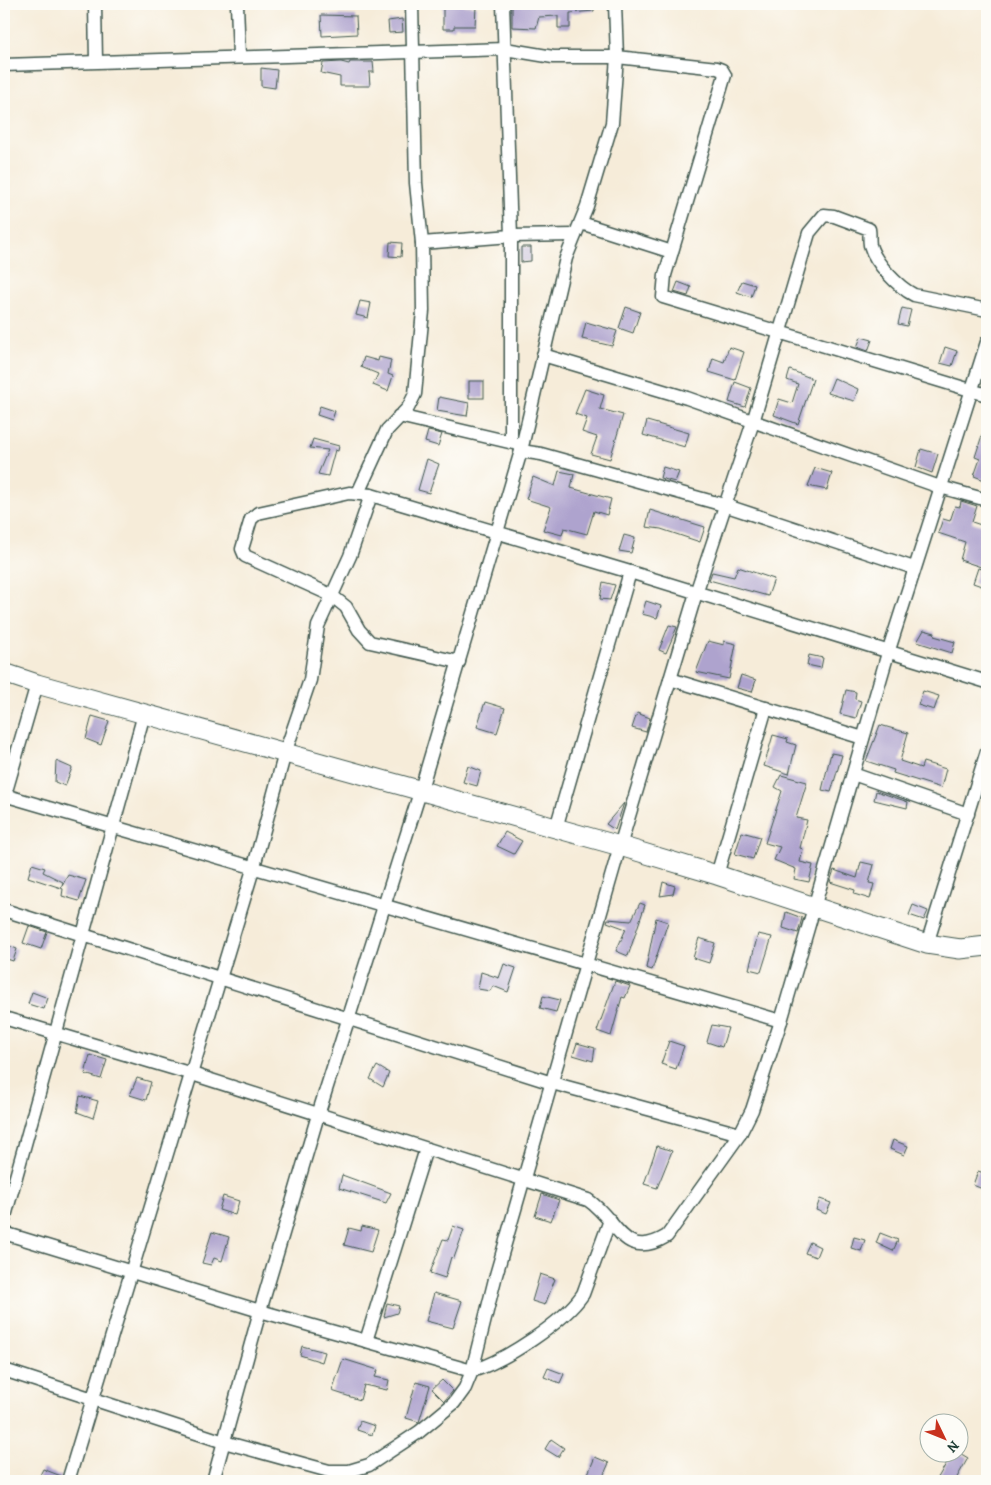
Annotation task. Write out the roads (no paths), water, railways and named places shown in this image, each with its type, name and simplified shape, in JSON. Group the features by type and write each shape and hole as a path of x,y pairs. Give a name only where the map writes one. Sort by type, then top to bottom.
{"main road":[{"path":"4,673 285,754 620,846 716,875 927,944 960,949 987,946"}],"street":[{"path":"95,4 96,61"},
{"path":"237,4 239,56"},
{"path":"68,1481 192,1074 285,754 310,680 318,626 350,556 364,494 387,430 408,408 415,394 423,311 422,243 416,183 412,4"},
{"path":"504,4 518,446"},
{"path":"213,1481 260,1311 318,1115 421,790 497,532 566,258 581,223 612,123 617,57 615,4"},
{"path":"4,65 505,49 553,57 617,57 717,68 722,70 725,75 662,287 662,297 781,331 987,395"},
{"path":"4,1370 224,1442 329,1471 349,1471 369,1465 419,1432 454,1403 465,1388 472,1372 496,1275 620,846 696,593 781,331 809,233 824,215 834,216 869,229 870,246 892,279 905,290 914,295 987,310"},
{"path":"581,223 672,252"},
{"path":"422,243 511,236 575,235"},
{"path":"4,1018 192,1074 588,1200 600,1209 623,1237 636,1245 653,1244 667,1236 740,1134 752,1110 781,1021 914,568 987,342"},
{"path":"543,355 687,398 940,486 987,500"},
{"path":"399,416 518,446 724,505 914,568"},
{"path":"458,662 370,642 359,630 346,607 331,594 244,556 242,549 251,519 258,513 298,503 364,494 630,572 987,682"},
{"path":"556,828 630,572"},
{"path":"670,679 864,738"},
{"path":"37,684 4,796 254,866 781,1021"},
{"path":"716,875 766,708"},
{"path":"4,1220 144,714"},
{"path":"927,944 987,751"},
{"path":"853,774 968,814"},
{"path":"4,910 552,1083 740,1134"},
{"path":"366,1341 426,1149"},
{"path":"4,1233 260,1311 472,1372 505,1357 565,1315 576,1304 583,1294 610,1220"}]}
